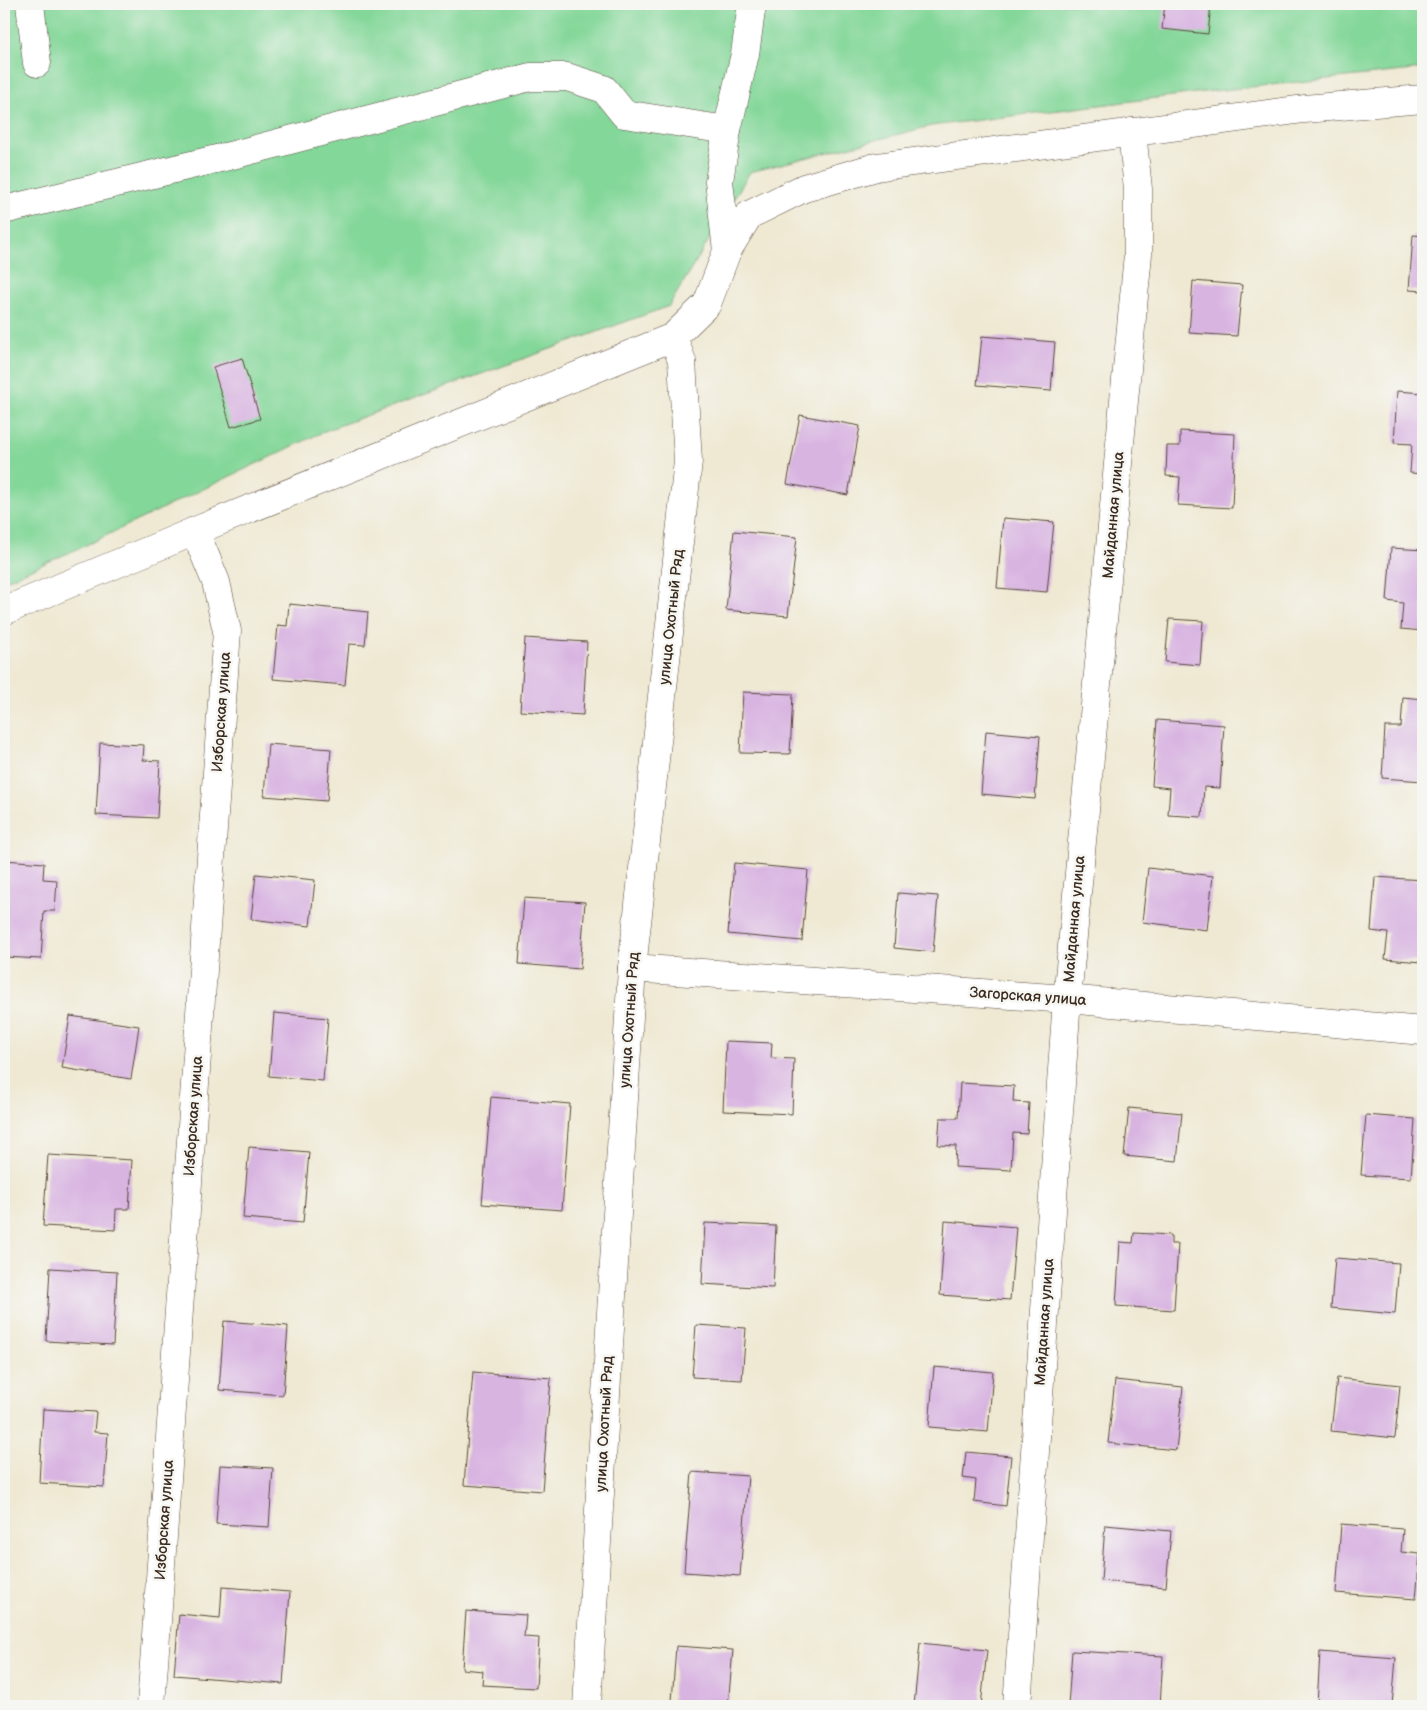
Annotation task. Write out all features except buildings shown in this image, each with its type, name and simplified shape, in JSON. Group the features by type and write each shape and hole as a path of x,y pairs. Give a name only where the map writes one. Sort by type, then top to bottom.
{"street":[{"path":"30,4 37,63"},
{"path":"726,251 719,181 727,130 746,54 752,4"},
{"path":"4,210 233,155 530,77 568,77 604,89 624,114 727,130"},
{"path":"4,611 195,531 673,337 707,304 726,251 749,215 804,188 886,165 1304,108 1423,98"},
{"name":"Майданная улица","path":"1017,1706 1067,999 1138,254 1138,190 1132,132"},
{"name":"улица Охотный Ряд","path":"587,1706 632,968 688,462 682,361 673,337"},
{"name":"Изборская улица","path":"151,1706 227,631 216,582 195,531"},
{"name":"Загорская улица","path":"632,968 1067,999 1423,1031"}],"green space":[{"path":"4,4 1423,4 1423,69 1213,91 931,126 750,172 669,306 327,430 82,547 4,581"}]}
